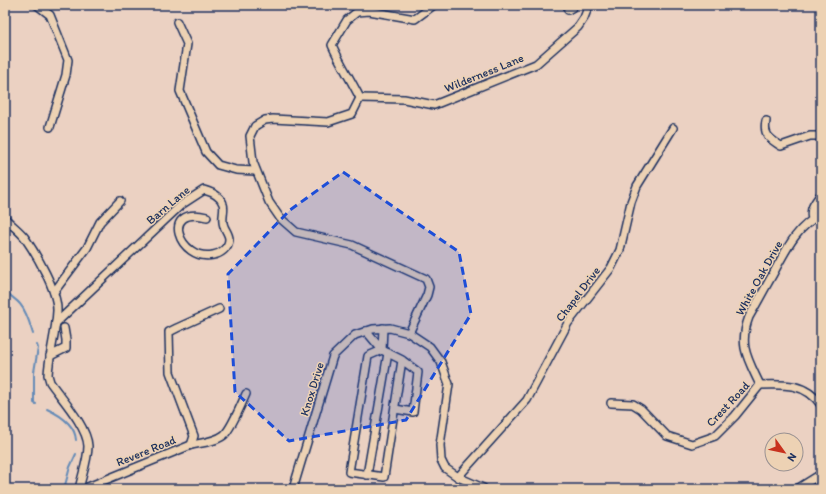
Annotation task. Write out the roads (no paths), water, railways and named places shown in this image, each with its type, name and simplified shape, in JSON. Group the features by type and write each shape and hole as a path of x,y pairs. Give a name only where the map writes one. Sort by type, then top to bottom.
{"street":[{"path":"37,5 50,15 68,60 66,75 50,127"},
{"path":"409,333 427,295 429,287 426,280 352,246 296,232 280,218 269,202 253,162 250,136 255,126 259,123 272,119 328,122 352,114 360,98 352,81 338,59 332,45 347,20 357,12 370,11 415,19 434,5"},
{"name":"Wilderness Lane","path":"360,98 404,99 434,105 536,64 578,27 590,5"},
{"path":"177,22 188,44 180,91 206,152 218,165 236,170 256,171"},
{"path":"766,121 764,129 766,133 781,146 810,136 821,136"},
{"name":"Chapel Drive","path":"458,477 528,400 568,323 611,268 620,250 631,202 638,186 673,128"},
{"name":"Barn Lane","path":"56,323 181,205 204,190 218,196 223,204 223,223 229,239 227,246 221,252 207,256 197,253 184,246 180,238 177,230 179,222 184,218 196,214 207,217"},
{"path":"812,219 810,214 811,209 814,202 821,194"},
{"path":"54,292 86,248 100,222 120,201"},
{"name":"White Oak Drive","path":"760,385 748,359 743,341 744,329 749,317 790,244 802,228 812,219 821,214"},
{"path":"5,218 24,237 41,264 54,292 57,303 56,323 48,367 50,382 82,426 87,437 88,447 79,489"},
{"name":"Revere Road","path":"83,489 191,445 194,436 170,372 170,332 219,309"},
{"path":"50,356 66,348 64,328"},
{"path":"367,475 385,352 383,328"},
{"name":"Knox Drive","path":"293,489 334,356 355,335 373,329 383,328 390,328 409,333 430,347 441,362 449,384 440,445 440,460 445,468 458,477"},
{"path":"366,331 385,352 402,360 418,372 413,412 395,409"},
{"path":"385,352 368,356 349,472 384,477 402,360"},
{"name":"Crest Road","path":"610,403 633,404 641,409 667,436 692,444 715,436 735,416 760,385 783,384 799,388 811,394 821,405"},
{"path":"191,445 208,442 224,435 239,411 246,394"},
{"path":"796,489 821,474"},
{"path":"458,477 483,488"}],"waterway":[{"path":"5,288 25,311 33,334"},
{"path":"36,404 34,403 34,372 38,348 37,345"},
{"path":"47,409 62,417 70,425 73,429 76,440"},
{"path":"64,489 70,467 76,454"}]}
